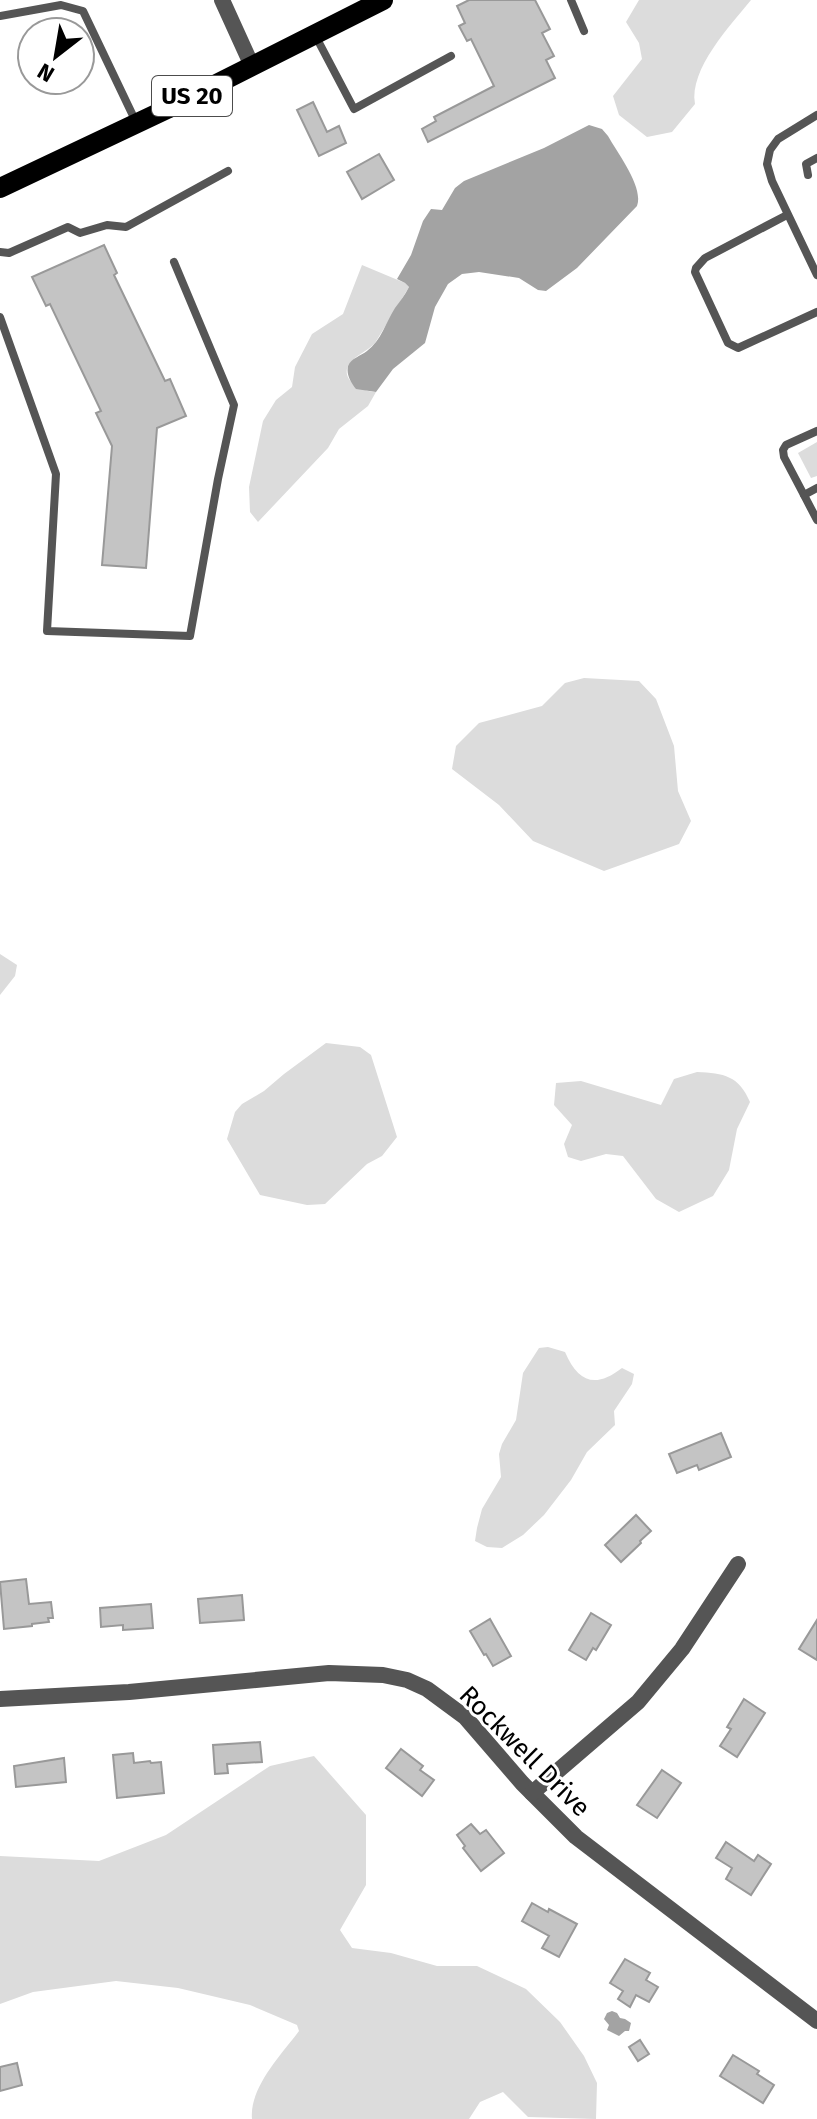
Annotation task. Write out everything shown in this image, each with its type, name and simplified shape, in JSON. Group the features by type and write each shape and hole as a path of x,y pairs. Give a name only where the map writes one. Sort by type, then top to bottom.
{"main road":[{"name":"US 20","path":"0,188 383,0"}],"street":[{"path":"222,0 252,66"},
{"path":"532,1793 638,1702 682,1649 738,1564"},
{"name":"Rockwell Drive","path":"0,1699 129,1692 329,1673 383,1675 407,1680 427,1689 475,1727 532,1793 576,1837 817,2021"}],"lane":[{"path":"571,0 584,31"},
{"path":"0,16 61,5 83,11 136,123"},
{"path":"315,34 354,109 451,56"},
{"path":"817,115 778,139 768,155 767,164 787,215 817,275"},
{"path":"808,175 806,164 817,158"},
{"path":"0,252 9,253 68,227 80,233 107,225 126,227 228,171"},
{"path":"787,215 711,254 701,261 695,272 728,343 734,347 738,348 817,312"},
{"path":"0,317 56,474 47,631 190,636 234,405 174,262"},
{"path":"817,431 786,445 783,450 817,520"},
{"path":"804,495 817,488"}],"shaded area":[{"path":"639,0 751,0 722,35 705,63 698,77 695,104 672,132 647,137 619,115 613,96 642,59 639,43 626,22"},
{"path":"589,125 602,129 623,161 634,180 637,206 577,268 546,291 538,290 519,278 479,272 462,274 448,284 435,307 425,343 393,369 376,392 356,389 348,376 348,366 376,342 409,287 397,279 431,209 442,210 455,188 464,181 544,148"},
{"path":"362,265 409,287 375,343 351,361 347,370 347,376 354,384 376,392 368,406 339,429 328,448 258,522 250,512 249,487 263,421 276,400 292,387 295,367 312,334 343,314"},
{"path":"817,442 817,476 811,478 798,453"},
{"path":"584,678 639,681 656,699 674,746 678,791 691,821 679,844 604,871 533,841 499,805 452,769 456,746 479,723 542,706 565,683"},
{"path":"0,954 17,965 15,976 0,995"},
{"path":"326,1043 360,1047 371,1055 397,1137 382,1156 367,1164 325,1204 307,1205 260,1195 227,1139 235,1112"},
{"path":"697,1072 715,1073 736,1081 750,1102 737,1129 729,1170 713,1196 679,1212 656,1199 623,1156 606,1154 581,1161 568,1157 564,1144 572,1125 554,1105 556,1083 581,1081 661,1105 674,1079"},
{"path":"539,1348 565,1352 576,1370 588,1379 604,1379 622,1368 634,1374 632,1384 614,1411 615,1425 587,1452 571,1480 544,1515 523,1535 502,1548 487,1547 475,1541 477,1528 482,1509 501,1477 499,1454 516,1420 523,1373"},
{"path":"314,1756 366,1815 366,1885 340,1930 352,1948 391,1953 437,1966 477,1966 526,1989 560,2022 584,2056 597,2083 596,2119 528,2117 503,2092 480,2102 469,2119 252,2119 252,2107 261,2084 299,2031 297,2025 250,2005 178,1988 116,1981 33,1992 0,2004 0,1856 99,1861 166,1835 270,1766"},
{"path":"612,2011 631,2023 629,2031 619,2036 607,2030 609,2025 604,2019"}],"building":[{"path":"469,0 535,0 550,29 542,33 554,56 546,60 555,78 428,142 422,129 436,121 434,117 494,86 471,39 467,41 459,26 465,23 457,6"},
{"path":"313,102 327,132 339,126 346,143 319,156 297,110"},
{"path":"379,154 394,180 362,199 347,172"},
{"path":"104,245 117,273 114,275 165,381 170,379 186,416 157,428 146,568 102,565 112,446 96,413 101,411 50,304 46,306 32,277"},
{"path":"721,1433 731,1457 699,1470 697,1465 677,1473 669,1454"},
{"path":"636,1515 651,1531 621,1562 605,1545"},
{"path":"26,1579 29,1604 51,1602 53,1618 32,1626 4,1629 0,1582"},
{"path":"242,1595 244,1620 200,1623 198,1599"},
{"path":"151,1604 153,1628 123,1630 123,1625 101,1627 100,1608"},
{"path":"591,1613 611,1625 586,1660 569,1650"},
{"path":"490,1619 511,1656 493,1666 470,1631"},
{"path":"817,1620 817,1660 799,1649"},
{"path":"744,1699 765,1713 737,1757 720,1746 731,1729 727,1727"},
{"path":"260,1742 262,1762 227,1764 228,1773 215,1774 213,1745"},
{"path":"401,1749 423,1766 420,1770 434,1780 422,1796 386,1768"},
{"path":"133,1753 134,1763 161,1762 164,1793 117,1798 113,1755"},
{"path":"64,1758 66,1782 16,1787 14,1766"},
{"path":"662,1770 681,1783 657,1818 637,1805"},
{"path":"471,1824 480,1834 486,1830 504,1853 481,1871 457,1835"},
{"path":"726,1842 754,1861 758,1855 771,1864 751,1895 726,1879 732,1868 716,1858"},
{"path":"532,1903 577,1924 559,1957 542,1948 549,1936 522,1921"},
{"path":"625,1959 650,1973 646,1980 658,1987 649,2002 636,1995 630,2007 618,1999 623,1991 610,1983"},
{"path":"640,2040 649,2054 638,2061 629,2047"},
{"path":"733,2055 759,2071 757,2074 774,2085 763,2103 720,2076"},
{"path":"17,2063 22,2085 0,2091 0,2067"}]}
